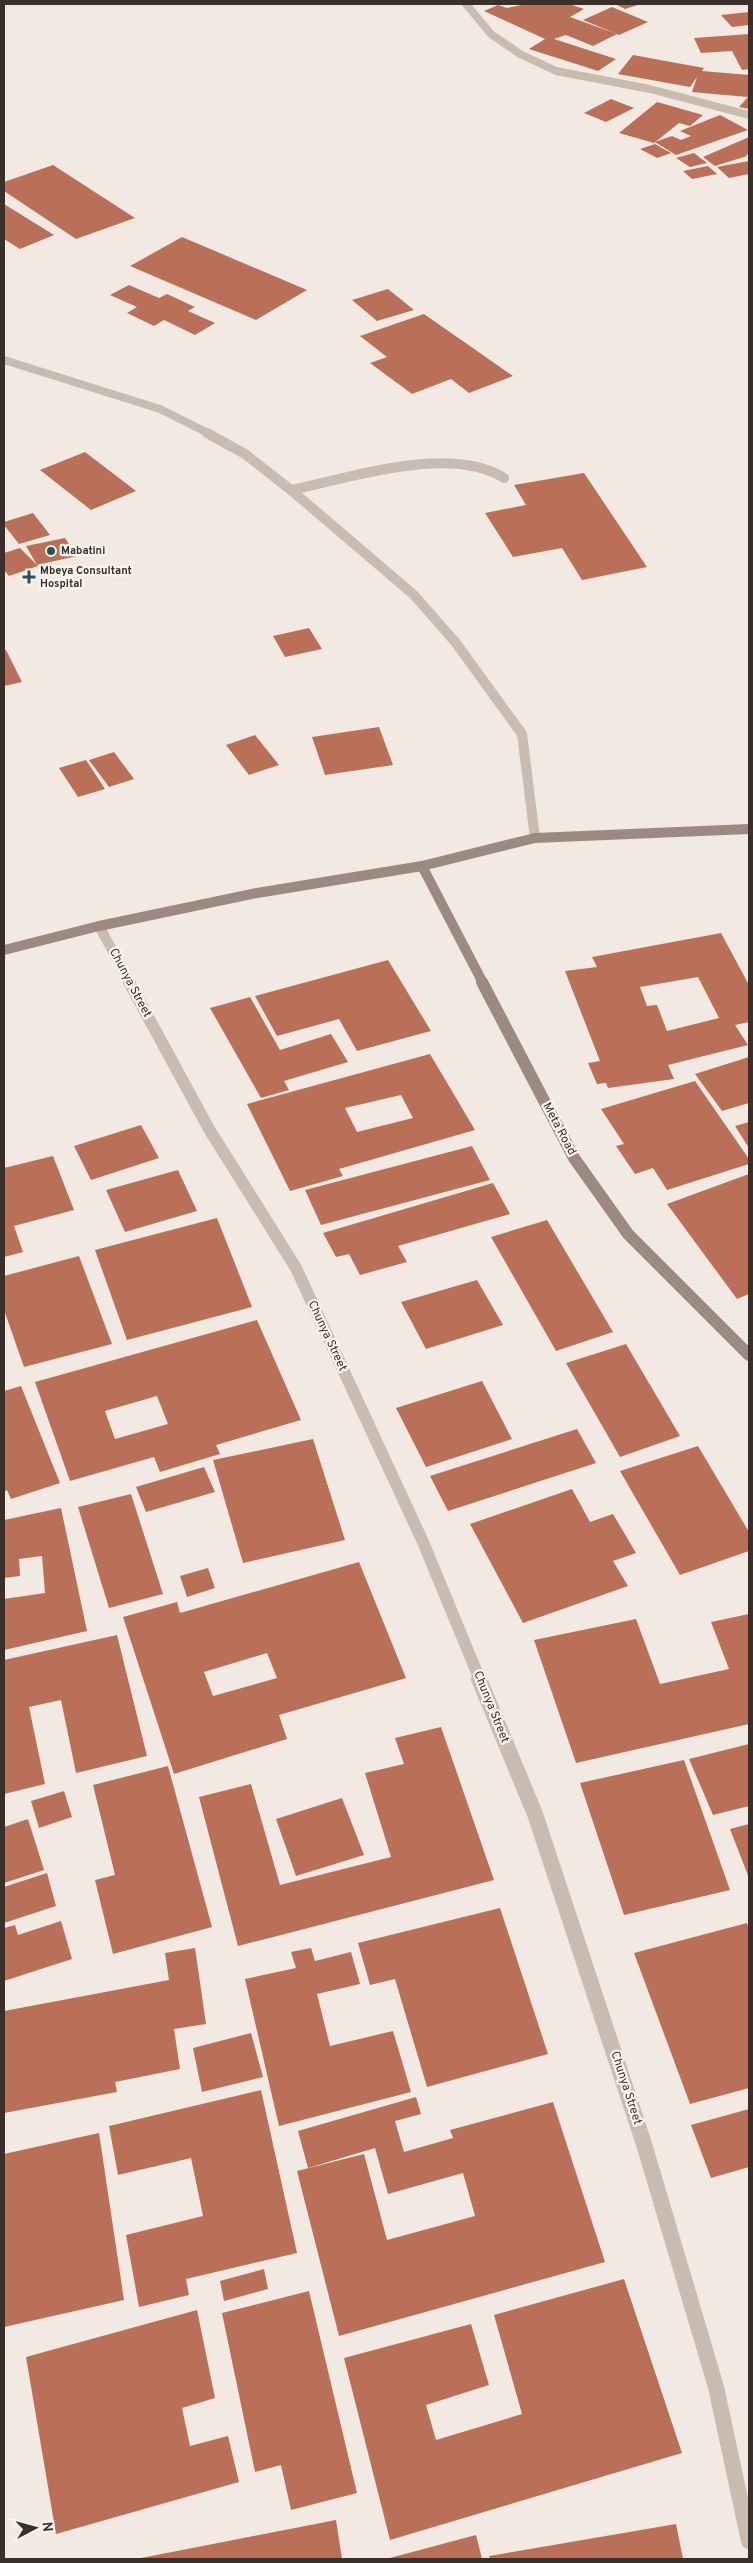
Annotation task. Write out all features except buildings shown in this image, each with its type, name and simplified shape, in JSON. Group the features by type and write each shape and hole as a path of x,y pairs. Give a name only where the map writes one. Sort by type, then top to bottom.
{"main road":[{"path":"4,950 99,926 257,893 422,866 535,838 749,829"},
{"name":"Meta Road","path":"422,866 574,1158 628,1234 749,1355"}],"street":[{"path":"466,4 492,34 520,54 556,71 650,89 749,115"},
{"path":"4,360 160,409 245,454 291,490 414,595 456,643 522,734 535,838"},
{"path":"291,490 405,468 446,464 489,469 504,478"},
{"name":"Chunya Street","path":"99,926 209,1129 296,1268 423,1542 535,1814 650,2162 716,2387 749,2541"}],"place":[{"name":"Mabatini","path":"51,551"},
{"name":"Mbeya Consultant Hospital","path":"29,577"}]}
